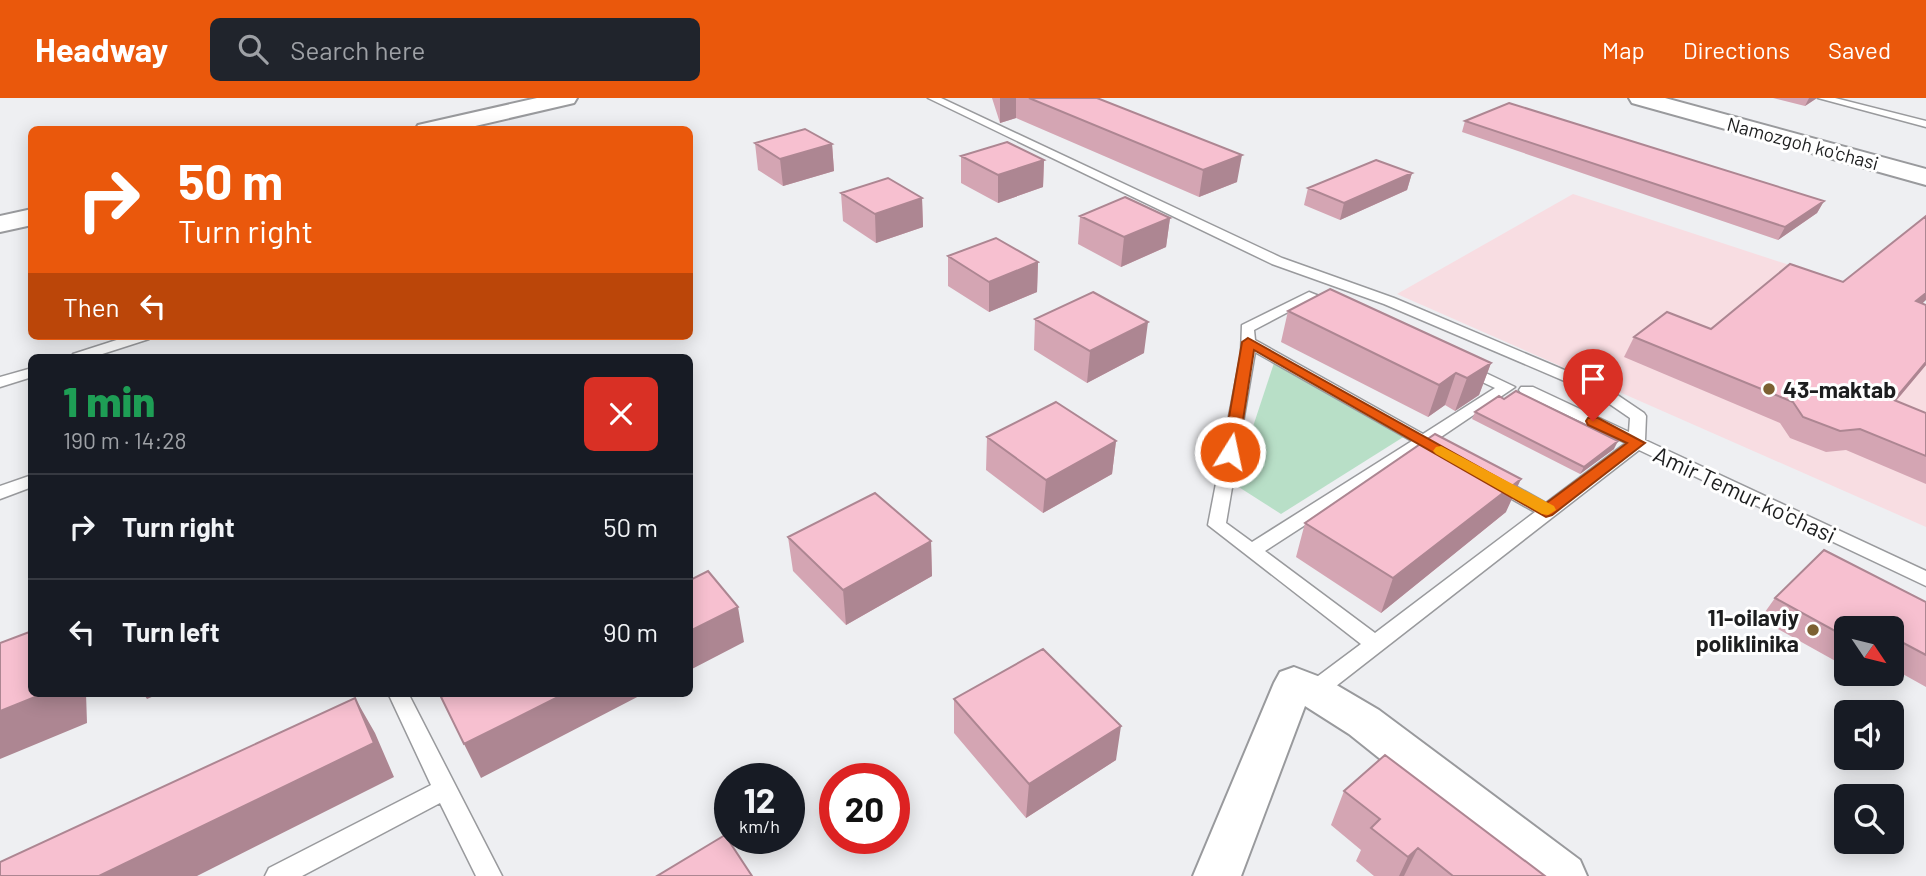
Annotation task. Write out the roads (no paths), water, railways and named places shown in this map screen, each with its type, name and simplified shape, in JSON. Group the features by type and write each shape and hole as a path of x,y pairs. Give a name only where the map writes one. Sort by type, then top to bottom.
{"main road":[{"path":"443,126 565,98"},
{"name":"Namozgoh ko'chasi","path":"1640,98 1926,177"},
{"name":"Namozgoh ko'chasi","path":"1688,98 1926,163"},
{"path":"0,224 28,218"}],"street":[{"path":"1213,870 1294,683 1314,691 1364,722 1563,876"}],"lane":[{"path":"933,98 1277,261 1389,301 1601,391 1638,416 1637,443 1314,691"},
{"path":"1823,98 1926,124"},
{"path":"1346,313 1309,296 1247,328 1248,342 1217,525 1376,644"},
{"path":"87,354 131,340"},
{"path":"1248,342 1447,454"},
{"path":"1252,551 1507,387 1445,359"},
{"path":"0,382 28,373"},
{"name":"Amir Temur ko'chasi","path":"1527,390 1926,579"},
{"path":"1480,473 1546,511"},
{"path":"0,493 28,482"},
{"path":"399,697 489,876"},
{"path":"278,876 445,789"}],"place":[{"name":"43-maktab","path":"1769,389"},
{"name":"11-oilaviy poliklinika","path":"1813,630"}]}
